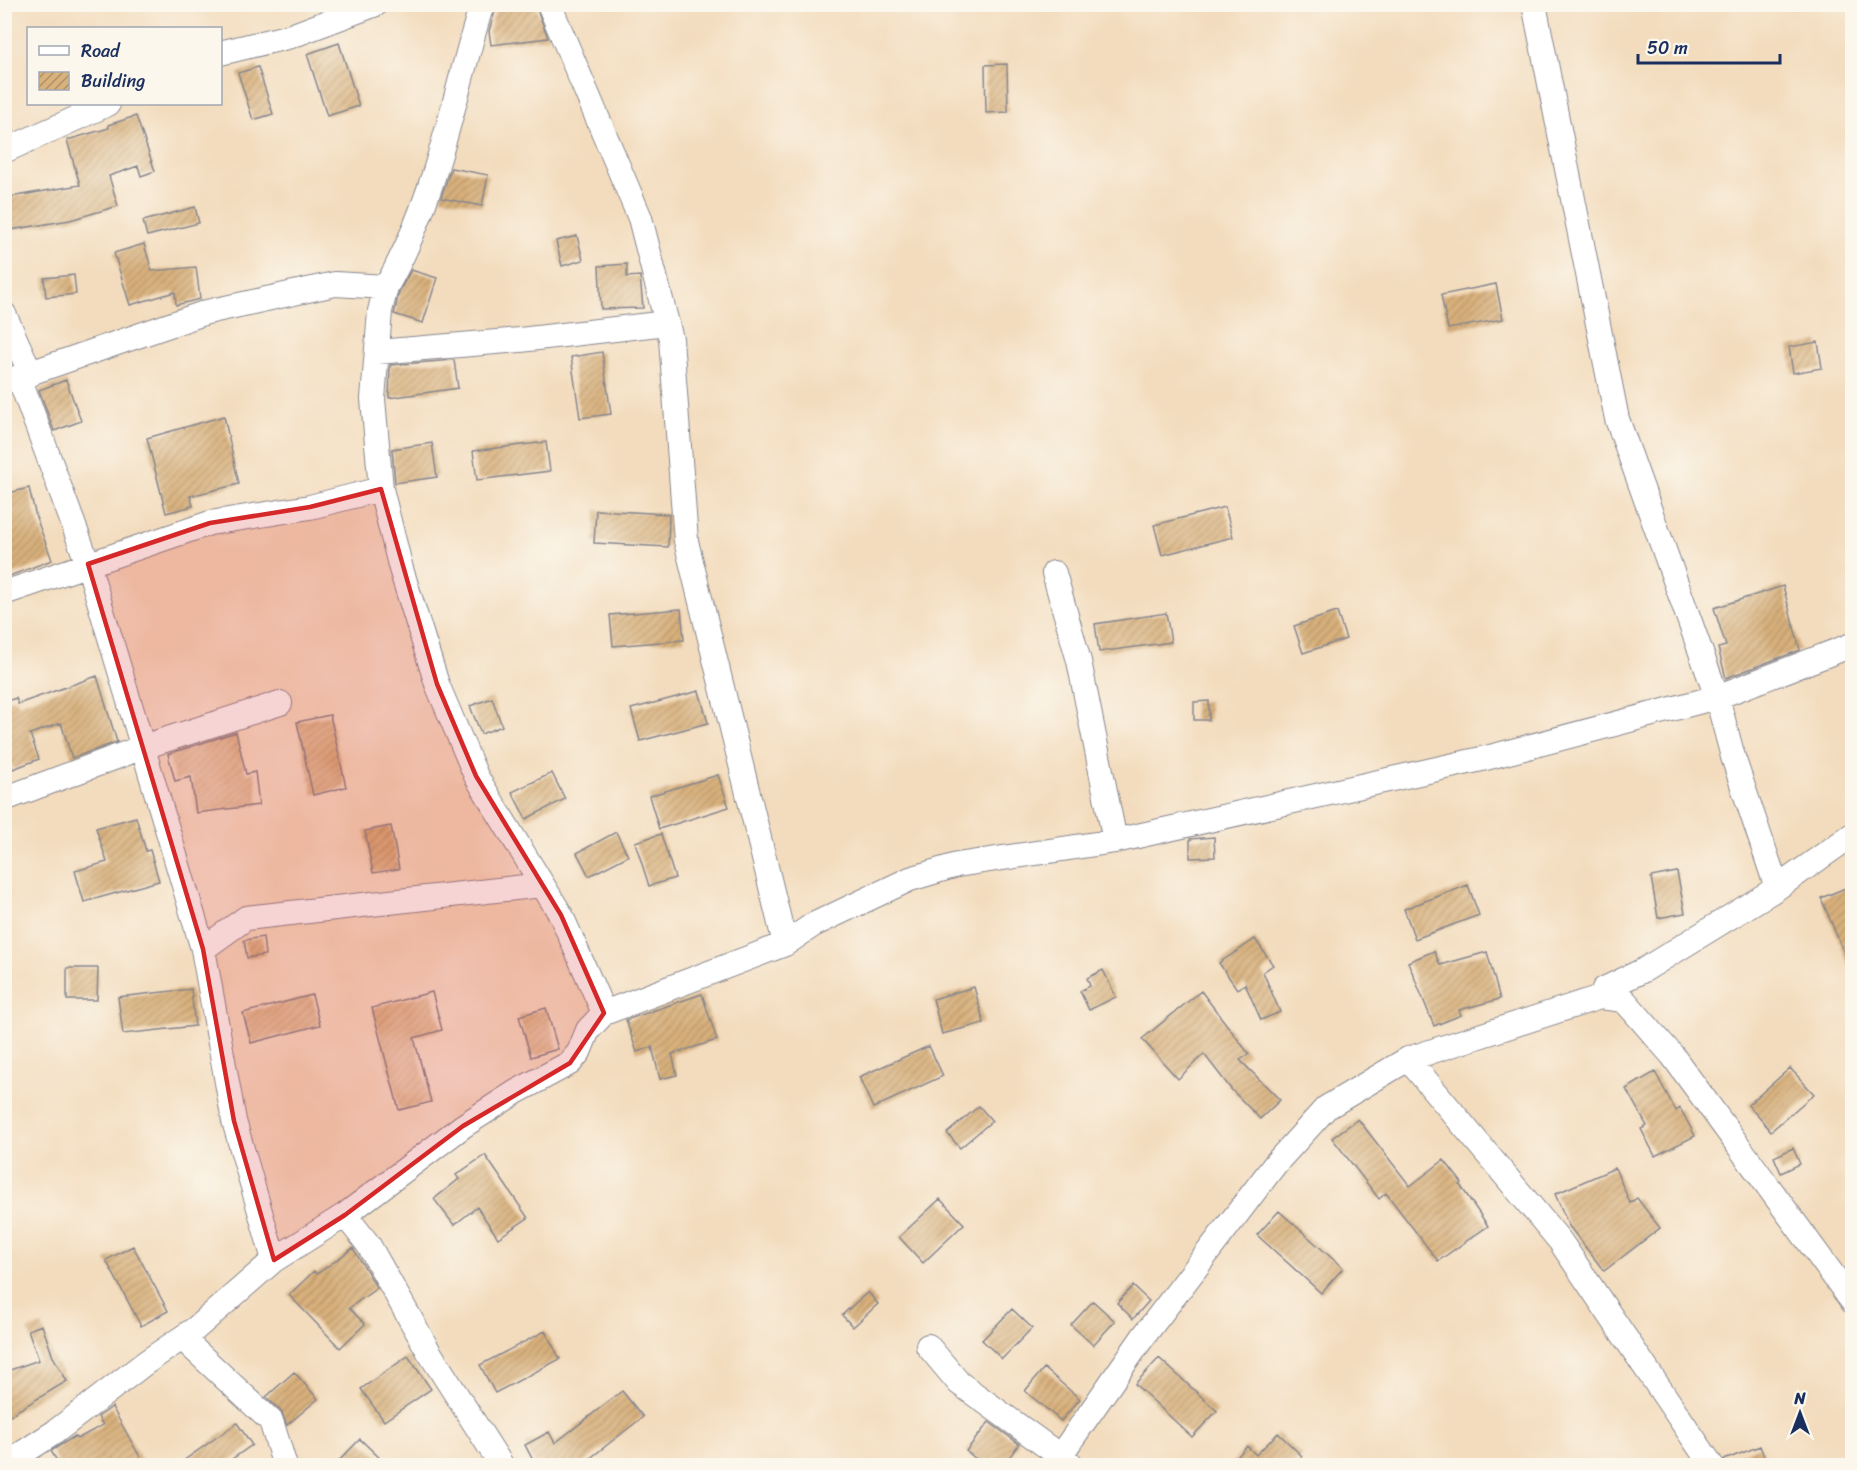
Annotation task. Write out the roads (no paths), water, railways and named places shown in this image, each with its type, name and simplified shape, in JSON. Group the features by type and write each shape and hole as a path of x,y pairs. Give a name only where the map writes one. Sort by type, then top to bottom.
{"street":[{"path":"222,53 291,36 376,4"},
{"path":"482,4 443,153 405,254 386,287 380,311 373,399 381,489 401,569 437,684 476,776 561,915 604,1013"},
{"path":"549,4 643,229 671,339 686,541 785,944"},
{"path":"1534,4 1617,419 1716,697 1733,757 1778,888"},
{"path":"4,151 106,105"},
{"path":"18,378 207,312 335,284 386,287"},
{"path":"4,314 18,378 87,564 203,949 234,1121 274,1260"},
{"path":"377,352 520,340 658,324"},
{"path":"4,593 210,523 310,507 381,489"},
{"path":"1054,573 1079,661 1115,841"},
{"path":"4,1465 55,1432 182,1338 274,1260 345,1215 463,1126 516,1092 570,1063 579,1052 588,1030 604,1013 785,944 813,925 910,879 957,865 1115,841 1486,758 1716,697 1852,645"},
{"path":"4,799 143,747 280,703"},
{"path":"1600,997 1604,989 1644,970 1778,888 1852,835"},
{"path":"203,949 246,918 542,885"},
{"path":"928,1346 958,1383 1062,1463 1143,1337 1276,1163 1326,1108 1407,1059 1600,997 1624,1000 1672,1055 1852,1301"},
{"path":"1407,1059 1560,1241 1712,1466"},
{"path":"345,1215 368,1244 429,1352 502,1466"},
{"path":"182,1338 271,1421 285,1466"}]}
